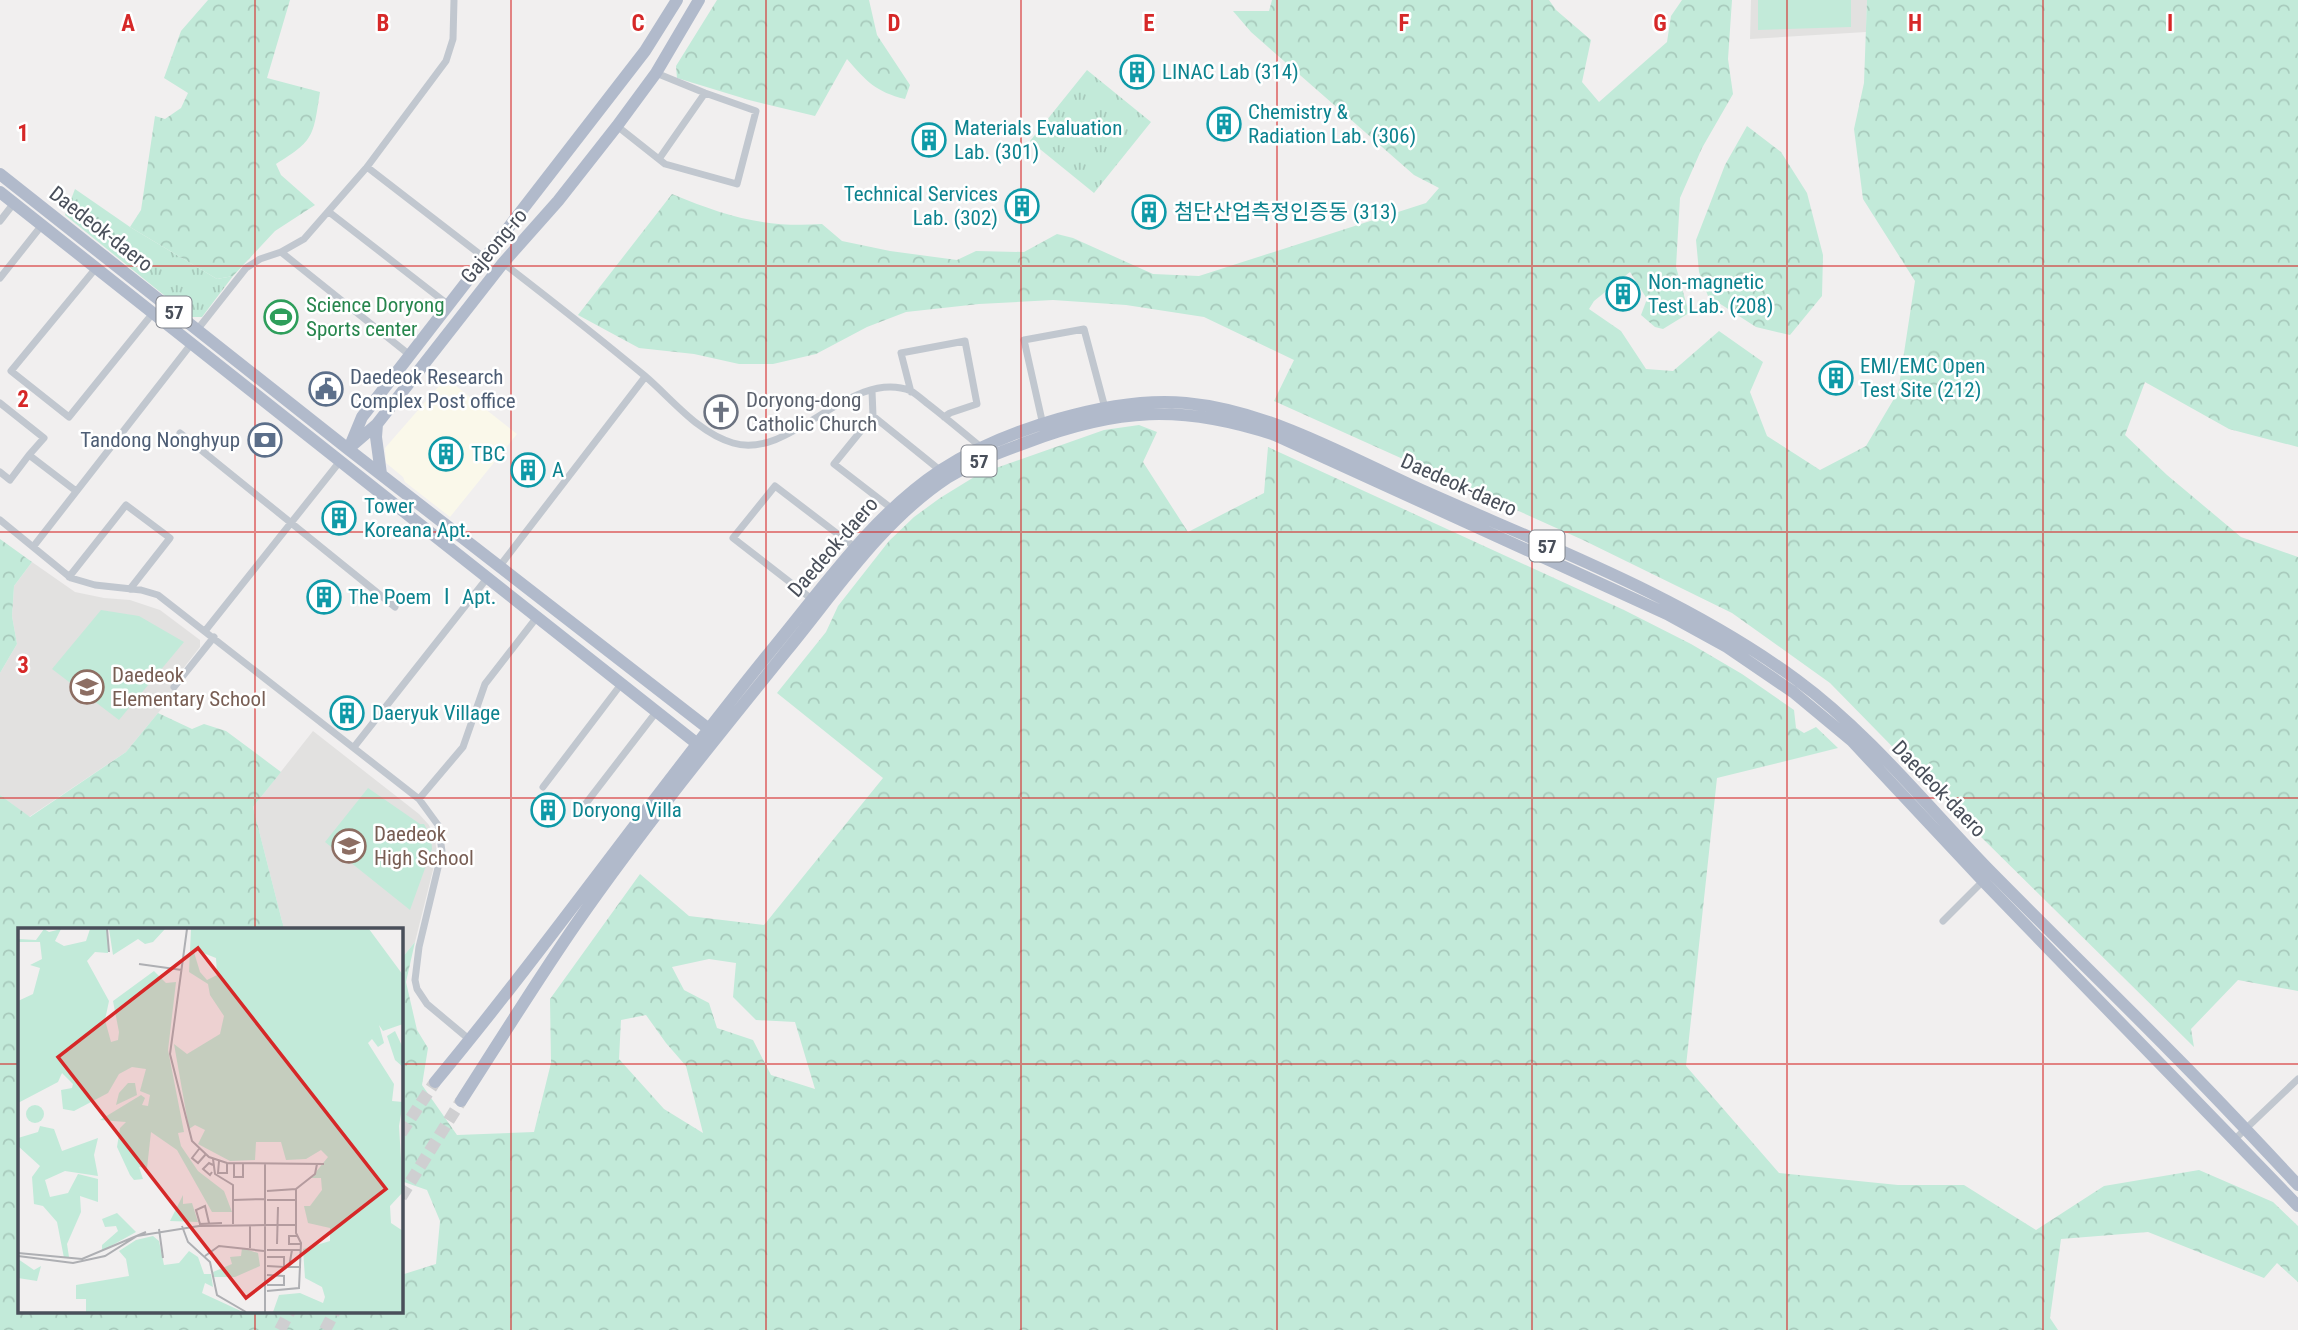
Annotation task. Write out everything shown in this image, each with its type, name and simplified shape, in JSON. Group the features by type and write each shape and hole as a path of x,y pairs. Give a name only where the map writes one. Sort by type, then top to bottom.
{"main road":[{"name":"Gajeong-ro","path":"344,454 362,416 450,306 645,51 677,0"},
{"name":"Gajeong-ro","path":"344,454 377,424 503,263 558,201 617,126 656,73 699,0"},
{"name":"Daedeok-daero","path":"0,174 197,330 488,577 701,746 880,535 915,502 948,478 982,459 1082,423 1127,415 1202,416 1275,435 1667,614 1727,647 1793,692 1852,741 2245,1129 2298,1185"},
{"name":"Daedeok-daero","path":"0,192 192,343 344,454 381,474 713,732"},
{"name":"Daedeok-daero","path":"713,732 856,548 891,508 941,471 1013,434 1105,408 1148,403 1184,403 1218,408 1264,421 1684,610 1729,635 1800,682 1858,733 1987,876 2298,1206"},
{"path":"377,424 381,474"},
{"path":"435,1082 529,967 701,746"},
{"path":"461,1101 576,924 701,746"}],"street":[{"path":"197,330 246,268 304,239 367,167 446,61 453,39 454,0"},
{"path":"617,126 665,164 737,184 756,111 656,73"},
{"path":"659,159 705,93"},
{"name":"Gajeong-ro","path":"367,167 486,259"},
{"path":"0,222 14,203"},
{"name":"Gajeong-ro","path":"329,212 450,306"},
{"path":"0,278 42,225"},
{"path":"281,252 411,356"},
{"path":"503,263 717,437 735,444 756,446 777,441 807,422 878,388 911,391 982,448"},
{"path":"96,268 11,371 69,417 153,313"},
{"path":"1043,426 1024,340 1084,329 1105,408"},
{"path":"911,391 901,353 965,341 977,404 950,412 944,417"},
{"path":"33,547 192,343"},
{"path":"499,567 645,377"},
{"path":"872,391 873,416 834,464 891,508"},
{"path":"0,403 44,438 10,480 0,472"},
{"path":"873,416 941,471"},
{"path":"180,433 395,607"},
{"path":"205,631 344,454"},
{"path":"29,456 76,491"},
{"path":"813,600 733,538 775,486 856,548"},
{"path":"69,577 126,505 170,538 130,589"},
{"path":"0,520 69,577 96,585 158,595 419,799 438,825 442,851 419,947 415,980 417,989 427,1004 470,1040"},
{"path":"354,747 488,577"},
{"path":"419,799 463,747 485,684 537,616"},
{"path":"174,687 214,637"},
{"path":"542,787 622,683"},
{"path":"577,815 657,711"},
{"path":"1943,921 1987,876"},
{"path":"2234,1140 2298,1079"}],"shaded area":[{"path":"1751,0 1867,0 1866,32 1750,39"},
{"path":"446,378 517,434 450,517 405,482 403,477 386,463 385,448"},
{"name":"Daedeok Elementary School","path":"32,562 75,592 130,600 160,610 200,640 200,647 171,684 177,690 126,752 29,817 0,795 0,673 17,644 12,616 14,586"},
{"name":"Daedeok High School","path":"313,731 419,814 429,825 437,854 415,942 402,958 402,928 284,928 253,807"}],"green space":[{"path":"208,0 290,0 267,78 320,92 310,135 298,149 276,164 281,175 315,205 275,231 233,276 217,279 130,227 141,210 155,116 165,119 181,108 188,93 164,78 181,31"},
{"path":"717,0 869,0 877,35 910,85 905,99 872,85 847,59 815,116 677,78 676,66"},
{"path":"1272,0 1549,0 1556,10 1591,40 1582,82 1599,102 1667,42 1671,16 1682,0 1732,0 1728,59 1733,94 1702,148 1680,198 1676,267 1689,313 1663,329 1655,327 1641,315 1647,299 1630,272 1594,301 1589,309 1621,331 1646,369 1673,371 1719,331 1763,362 1750,392 1767,436 1820,470 1866,446 1898,392 1915,281 1863,199 1854,129 1864,83 1867,0 2298,0 2298,447 2229,429 2145,382 2125,435 2167,475 2241,537 2298,557 2298,991 2238,980 2191,1029 2194,1047 1975,831 1830,683 1732,613 1583,540 1274,401 1294,360 1204,317 1126,305 1053,300 979,304 906,312 867,327 816,354 773,364 739,364 694,354 639,348 578,315 672,194 745,219 782,224 822,224 842,241 890,251 957,260 976,251 1024,252 1057,234 1073,238 1153,274 1199,276 1426,203 1439,188 1414,175 1251,32 1233,11 1269,11"},
{"path":"1758,0 1851,0 1851,27 1758,30"},
{"path":"1087,70 1151,122 1094,193 1030,141"},
{"path":"1747,126 1781,152 1807,193 1823,255 1822,296 1790,335 1756,327 1708,296 1699,272 1696,240 1725,165"},
{"path":"75,189 130,227 217,279 233,276 202,317 191,317 65,215"},
{"path":"1139,425 1157,432 1143,462 1188,532 1264,493 1268,447 1624,610 1742,674 1794,710 1796,728 1804,733 1816,727 1838,748 1717,778 1686,1066 1779,1173 1898,1185 1964,1185 2036,1230 2104,1186 2199,1170 2273,1202 2298,1226 2298,1282 2277,1263 2264,1278 2148,1232 2061,1239 2050,1318 2058,1330 0,1330 0,795 30,817 126,752 158,713 192,729 204,724 226,731 281,772 253,807 284,928 18,928 18,1312 402,1312 402,1275 436,1264 440,1221 427,1190 402,1181 402,958 415,942 406,982 417,1030 428,1048 422,1085 457,1135 534,1132 551,1063 550,999 640,874 689,916 764,925 883,778 777,693 826,632 838,606 889,541 914,517 979,474 1104,430","holes":["709,959 736,963 733,997 756,1020 795,1022 815,1089 771,1075 753,1040 717,1028 709,1003 684,990 672,967","646,1015 686,1066 703,1133 664,1109 619,1059 621,1020"]},
{"path":"0,539 32,562 14,586 12,616 17,644 0,673"},
{"path":"101,610 139,616 184,642 119,720 52,669"},
{"path":"368,788 420,824 424,824 431,837 432,849 410,910 325,842"}],"tunnel":[{"path":"402,1132 435,1082"},
{"path":"402,1195 461,1101"},
{"path":"280,1330 289,1312"},
{"path":"325,1330 334,1312"}],"place":[{"name":"LINAC Lab (314)","path":"1137,72"},
{"name":"Chemistry & Radiation Lab. (306)","path":"1224,124"},
{"name":"Materials Evaluation Lab. (301)","path":"929,140"},
{"name":"Technical Services Lab. (302)","path":"1022,206"},
{"name":"첨단산업측정인증동 (313)","path":"1149,212"},
{"name":"Non-magnetic Test Lab. (208)","path":"1623,294"},
{"name":"Science Doryong Sports center","path":"281,317"},
{"name":"EMI/EMC Open Test Site (212)","path":"1836,378"},
{"name":"Daedeok Research Complex Post office","path":"326,389"},
{"name":"Doryong-dong Catholic Church","path":"721,412"},
{"name":"Tandong Nonghyup","path":"265,440"},
{"name":"TBC","path":"446,454"},
{"name":"A","path":"528,470"},
{"name":"Tower Koreana Apt.","path":"339,518"},
{"name":"The Poem Ⅰ Apt.","path":"324,597"},
{"name":"Daedeok Elementary School","path":"87,687"},
{"name":"Daeryuk Village","path":"347,713"},
{"name":"Doryong Villa","path":"548,810"},
{"name":"Daedeok High School","path":"349,846"}]}
